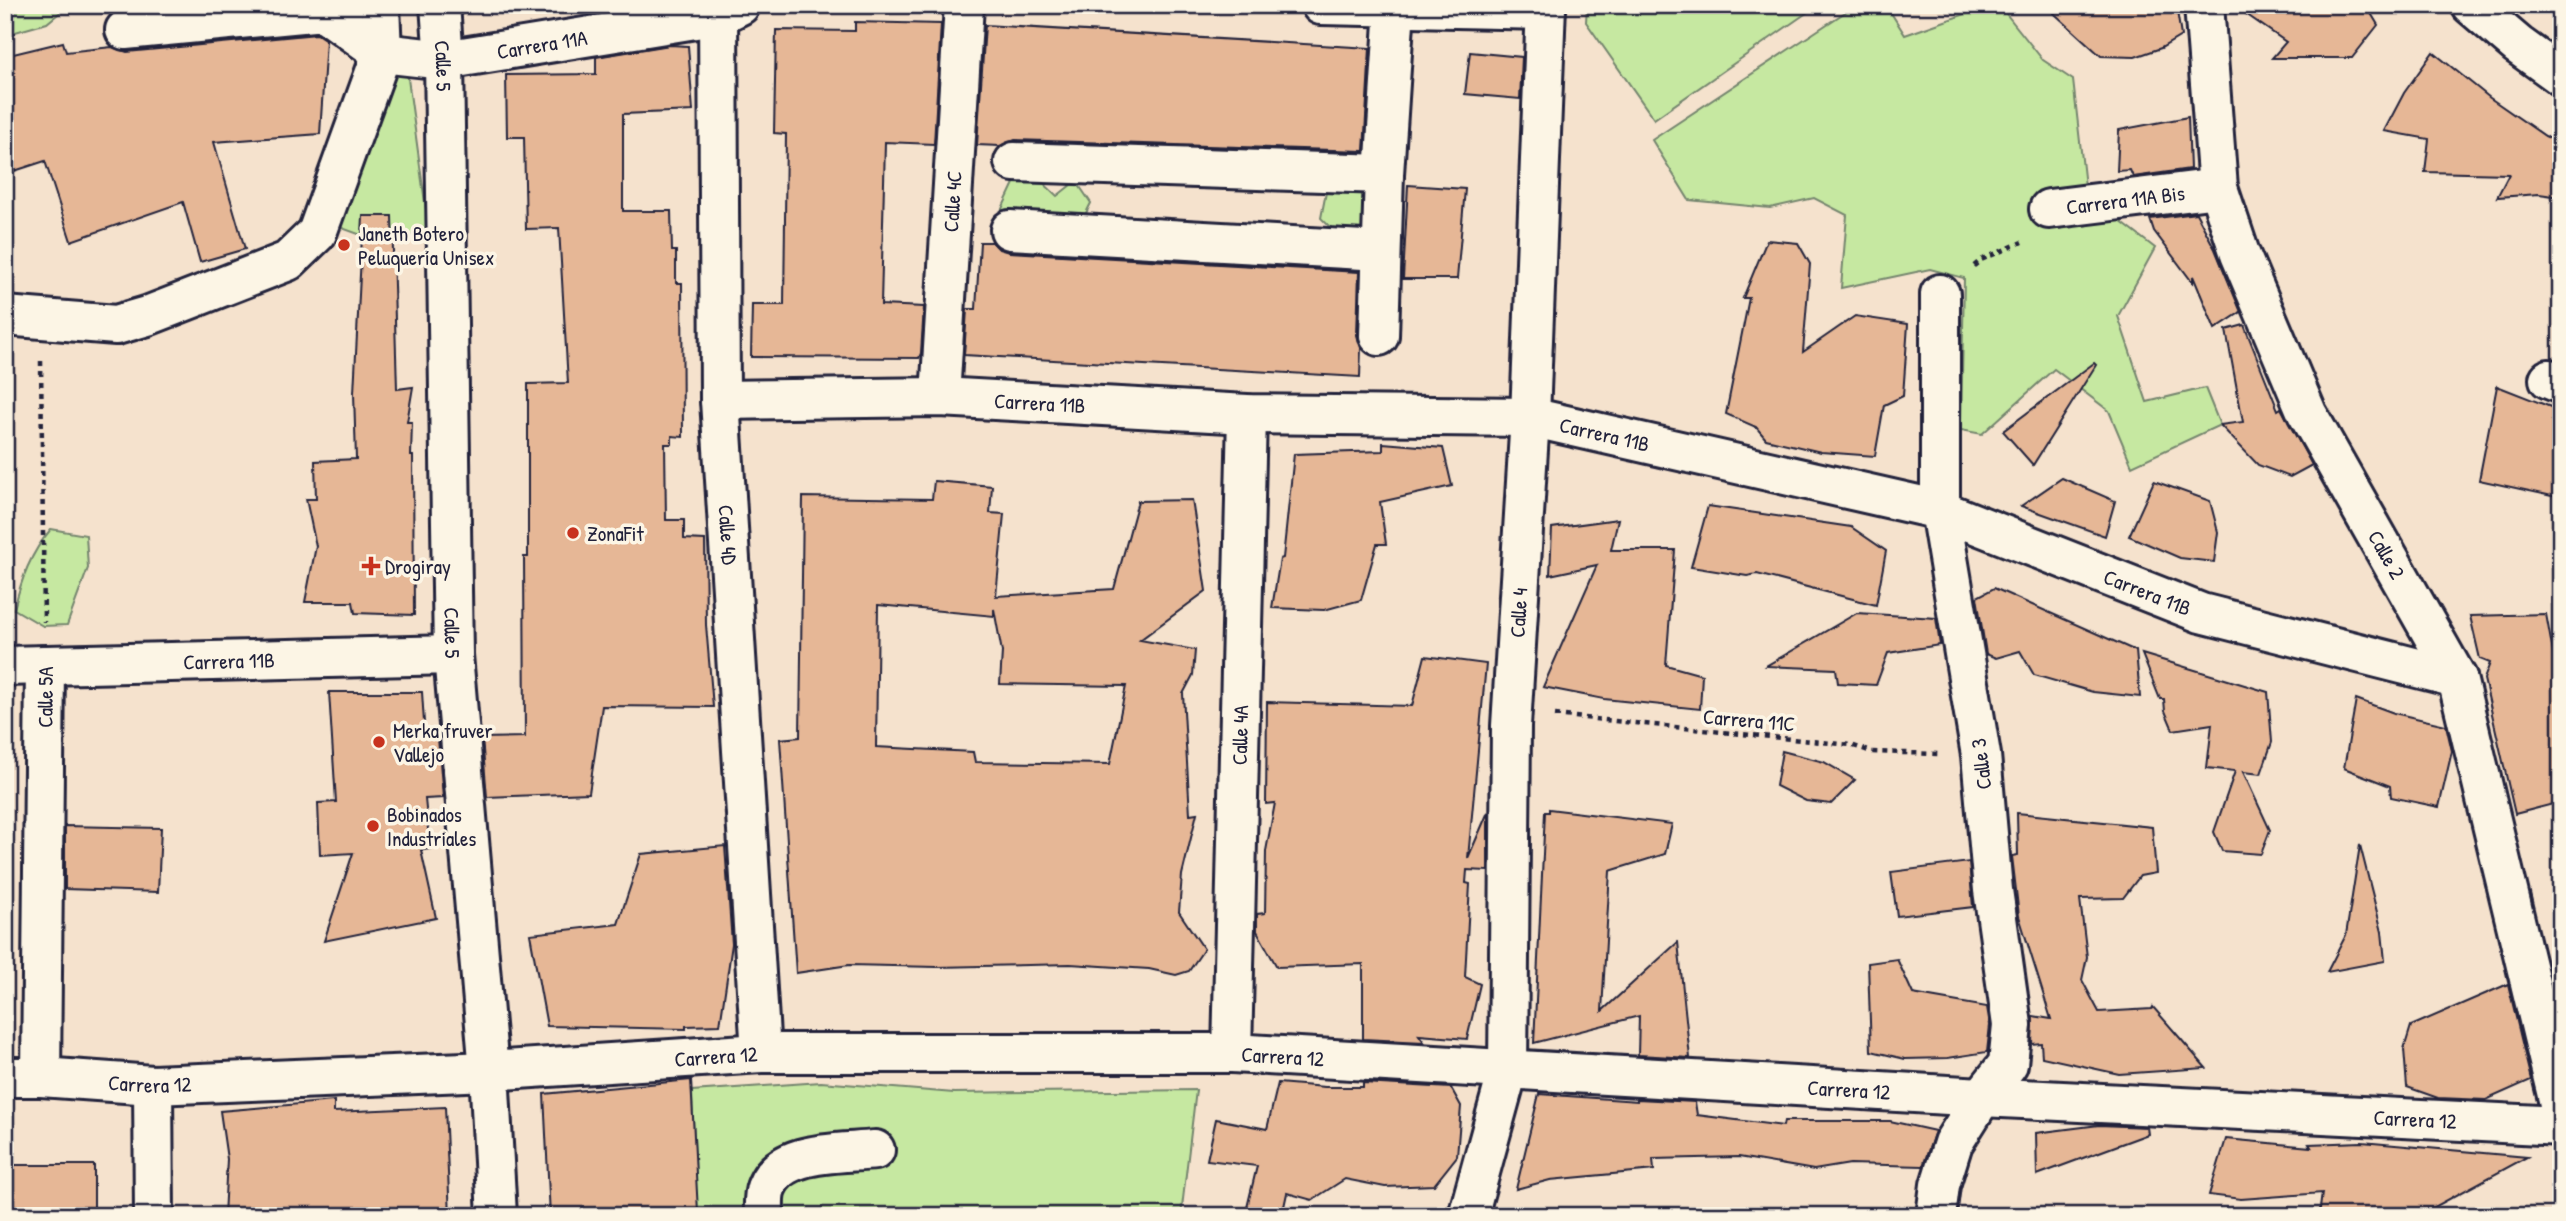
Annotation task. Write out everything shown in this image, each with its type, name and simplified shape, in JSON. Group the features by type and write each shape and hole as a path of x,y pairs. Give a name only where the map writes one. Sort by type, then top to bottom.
{"street":[{"path":"23,318 116,325 147,316 288,261 317,233 382,53 380,5"},
{"name":"Calle 5","path":"439,5 444,60 453,655 489,1071 497,1216"},
{"name":"Calle 4C","path":"940,397 964,5"},
{"path":"1321,5 1546,8"},
{"name":"Calle 2","path":"2204,5 2218,188 2240,254 2307,413 2457,678 2561,1112"},
{"path":"2471,5 2518,46 2561,76"},
{"path":"1379,336 1384,174 1395,7"},
{"path":"125,30 334,8 382,53"},
{"name":"Calle 4","path":"1468,1216 1508,1070 1512,710 1530,417 1546,8"},
{"name":"Carrera 11A","path":"382,53 444,60 726,9"},
{"name":"Calle 4D","path":"726,9 720,400 761,1053"},
{"path":"1013,162 1384,174"},
{"name":"Carrera 11A Bis","path":"2049,209 2218,188"},
{"path":"1010,230 1381,251"},
{"name":"Calle 3","path":"1936,1216 1940,1185 1953,1143 1982,1097 2008,1064 2012,1025 1993,890 1981,755 1940,510 1940,294"},
{"name":"Carrera 11B","path":"720,400 940,397 1247,414 1530,417 1940,510 2202,613 2457,678"},
{"name":"Calle 4A","path":"1232,1053 1247,414"},
{"name":"Carrera 11B","path":"5,666 453,655"},
{"name":"Calle 5A","path":"23,1077 45,665"},
{"name":"Carrera 12","path":"23,1077 153,1085 489,1071 761,1053 1232,1053 1982,1097 2561,1126"},
{"path":"153,1085 154,1216"},
{"path":"764,1216 765,1190 775,1170 794,1159 875,1150"}],"path":[{"name":"Carrera 11A Bis","path":"1940,294 1981,260 2024,240 2049,209"},
{"name":"Calle 5A","path":"23,318 45,665"},
{"name":"Carrera 11C","path":"1512,710 1851,745 1872,752 1981,755"}],"green space":[{"path":"5,5 69,5 47,23 5,35"},
{"path":"1587,5 1818,5 1654,119 1586,22"},
{"path":"1856,5 1886,5 1905,35 1991,5 1999,5 2043,60 2073,80 2086,195 2155,248 2118,316 2147,402 2205,388 2220,425 2132,466 2109,411 2054,369 1982,434 1961,430 1964,278 1930,269 1841,288 1847,215 1814,198 1770,208 1689,200 1652,140"},
{"path":"386,63 406,64 429,232 375,240 328,223"},
{"path":"1036,176 1057,196 1076,181 1091,203 1076,233 1000,213 1016,179"},
{"path":"1327,187 1371,190 1367,236 1348,245 1321,218"},
{"path":"51,529 86,535 88,568 67,625 43,626 14,609 28,567 37,548"},
{"path":"821,1082 954,1093 1196,1090 1181,1216 697,1216 692,1091"}],"building":[{"path":"2045,5 2176,5 2181,36 2161,48 2135,57 2101,56"},
{"path":"2233,5 2366,5 2378,25 2352,58 2272,58 2286,42"},
{"path":"855,22 941,24 934,144 885,142 881,305 924,307 921,353 919,358 751,357 752,305 784,305 786,134 774,133 776,30 855,31"},
{"path":"985,25 1370,48 1364,151 1015,140 1000,146 977,145"},
{"path":"317,34 326,40 320,134 214,142 245,249 200,262 183,202 71,241 45,161 5,174 5,56 63,42 66,52 112,47 127,52"},
{"path":"670,45 688,46 693,111 623,114 623,211 671,211 672,251 676,251 676,283 682,283 683,437 672,436 672,444 665,444 666,520 684,520 684,539 705,540 706,625 713,707 602,706 589,793 487,797 482,738 525,737 524,557 528,557 528,384 568,383 559,228 526,229 524,137 507,137 506,75 596,74 596,57"},
{"path":"1470,52 1522,57 1520,99 1465,94"},
{"path":"2433,52 2490,98 2545,136 2561,143 2561,197 2539,194 2497,197 2509,174 2425,172 2429,139 2384,131 2404,93"},
{"path":"2188,117 2190,169 2133,177 2130,170 2117,171 2119,130"},
{"path":"1408,185 1465,189 1457,279 1403,279"},
{"path":"2196,213 2215,249 2241,312 2215,329 2193,276 2193,283 2154,231 2150,219"},
{"path":"363,216 392,216 397,389 413,387 407,422 412,422 414,615 355,613 353,602 305,602 316,546 306,499 316,499 315,461 356,459 354,393"},
{"path":"1767,240 1798,243 1810,264 1803,352 1855,316 1908,324 1903,396 1884,405 1875,456 1821,452 1766,439 1756,427 1726,414 1749,298 1743,298"},
{"path":"980,242 992,242 999,249 1009,252 1359,272 1357,335 1361,348 1360,377 964,355 967,309 976,309"},
{"path":"2244,325 2278,410 2281,408 2312,465 2290,477 2258,465 2220,425 2243,422 2226,330"},
{"path":"2094,363 2096,365 2033,465 2003,431"},
{"path":"2497,386 2561,411 2561,498 2479,480"},
{"path":"1383,443 1443,448 1452,486 1380,502 1386,544 1377,544 1361,600 1324,610 1272,608 1280,559 1283,558 1294,454 1383,451"},
{"path":"2062,478 2115,501 2105,536 2021,506"},
{"path":"934,481 992,486 990,513 1004,514 996,596 1114,589 1138,501 1192,500 1206,591 1140,640 1195,650 1193,675 1183,694 1190,814 1197,813 1182,875 1179,912 1204,949 1189,971 1176,975 1149,969 1070,964 937,967 849,965 796,973 780,739 800,737 803,497 932,499","holes":["878,605 994,616 994,609 1002,652 1000,684 1126,686 1110,764 975,762 973,752 876,747"]},
{"path":"2154,481 2210,501 2218,532 2214,562 2180,558 2129,536"},
{"path":"1708,506 1851,527 1886,551 1876,605 1757,574 1747,576 1691,567"},
{"path":"1618,519 1611,550 1675,550 1666,665 1702,675 1700,709 1604,699 1543,687 1597,565 1550,575 1552,528"},
{"path":"1994,588 2136,651 2140,697 2093,692 2034,675 2020,651 1996,658 1986,654 1977,597"},
{"path":"1857,613 1936,618 1940,645 1888,653 1876,685 1838,683 1836,669 1766,666"},
{"path":"2546,614 2561,696 2561,802 2515,814 2484,679 2490,663 2480,659 2470,616"},
{"path":"2142,654 2268,692 2272,742 2261,774 2243,772 2270,830 2261,854 2222,851 2214,832 2235,771 2207,768 2212,724 2173,730 2165,711 2164,699 2160,699"},
{"path":"1425,656 1486,664 1468,858 1488,812 1488,871 1467,870 1466,883 1470,884 1465,977 1480,984 1467,1039 1419,1035 1424,1042 1363,1039 1363,964 1277,967 1257,931 1257,914 1265,913 1266,851 1275,803 1266,804 1267,702 1412,706"},
{"path":"329,692 422,692 425,738 438,738 443,798 425,799 430,849 421,850 436,918 324,941 353,853 320,855 318,803 336,802"},
{"path":"2356,699 2394,713 2446,725 2452,751 2439,807 2391,797 2390,786 2344,768"},
{"path":"1782,751 1824,762 1855,780 1831,804 1806,801 1776,786"},
{"path":"1549,809 1672,824 1665,854 1610,871 1602,1011 1678,942 1690,1058 1638,1055 1639,1016 1534,1043 1545,812 1549,812"},
{"path":"2017,813 2152,827 2156,873 2140,876 2123,898 2080,899 2087,957 2082,980 2099,1012 2153,1007 2206,1068 2119,1074 2042,1057 2041,1043 2032,1044 2033,1016 2051,1019 2019,916 2012,856 2018,855"},
{"path":"65,826 161,828 158,892 65,889"},
{"path":"2360,845 2382,932 2385,961 2327,972 2346,935"},
{"path":"725,846 732,944 720,1025 686,1026 686,1029 547,1026 530,934 618,924 641,854"},
{"path":"1969,862 1973,907 1897,916 1891,872"},
{"path":"1897,959 1913,994 1987,1007 1990,1025 1987,1052 1948,1058 1905,1059 1871,1051 1868,963"},
{"path":"2561,982 2561,1017 2553,984"},
{"path":"2508,984 2531,1080 2486,1100 2438,1098 2407,1087 2404,1049 2411,1026"},
{"path":"691,1080 698,1212 658,1216 550,1216 544,1094"},
{"path":"1278,1083 1325,1087 1363,1087 1363,1083 1451,1088 1461,1106 1457,1156 1434,1185 1385,1187 1345,1179 1312,1200 1287,1193 1282,1216 1245,1216 1257,1166 1207,1160 1216,1119 1267,1129"},
{"path":"1539,1094 1695,1102 1697,1115 1783,1126 1784,1121 1890,1121 1935,1131 1923,1166 1850,1164 1814,1170 1739,1157 1653,1159 1654,1170 1550,1180 1516,1189"},
{"path":"334,1101 334,1112 445,1107 450,1216 224,1216 227,1159 220,1111"},
{"path":"2099,1125 2147,1127 2148,1134 2037,1175 2036,1133"},
{"path":"2226,1139 2311,1147 2309,1144 2362,1142 2527,1157 2418,1216 2319,1216 2322,1193 2241,1199 2209,1195"},
{"path":"5,1165 94,1165 94,1216 5,1216"}],"place":[{"name":"Janeth Botero Peluquería Unisex","path":"344,245"},
{"name":"ZonaFit","path":"573,533"},
{"name":"Drogiray","path":"371,566"},
{"name":"Merka fruver Vallejo","path":"379,742"},
{"name":"Bobinados Industriales","path":"373,826"}]}
